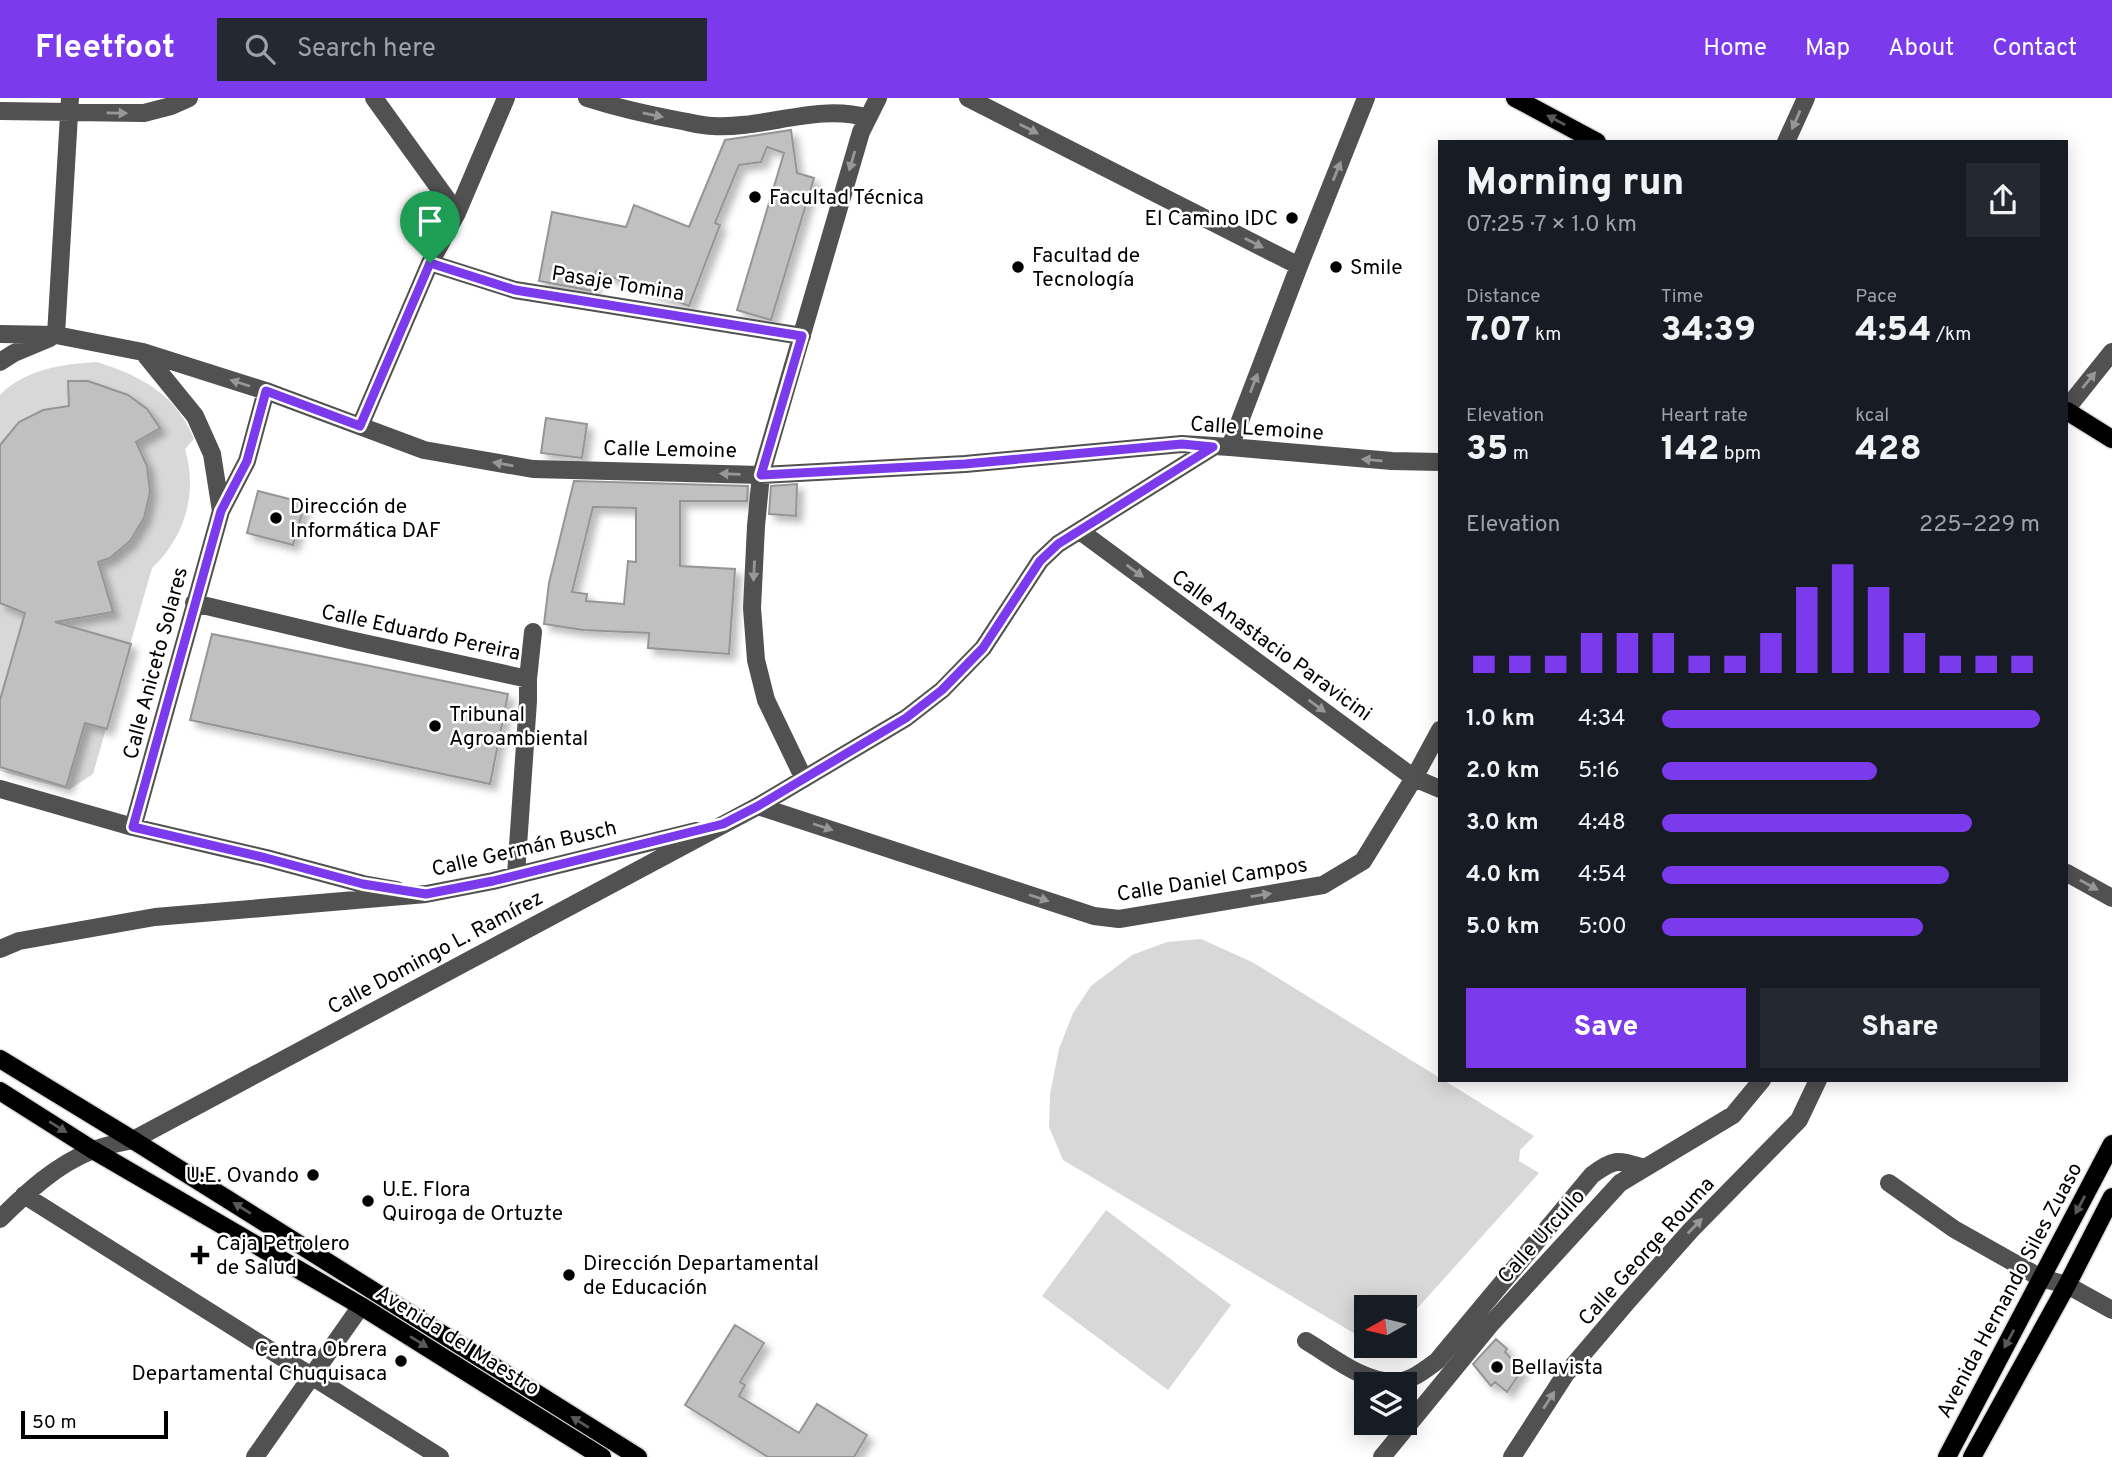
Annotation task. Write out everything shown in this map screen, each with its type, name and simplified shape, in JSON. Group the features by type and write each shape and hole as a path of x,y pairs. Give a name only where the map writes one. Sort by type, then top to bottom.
{"main road":[{"path":"1516,98 1593,140"},
{"path":"2068,411 2112,439"},
{"name":"Avenida del Maestro","path":"0,1059 134,1140 607,1452"},
{"name":"Avenida del Maestro","path":"0,1091 93,1150 607,1452 638,1457"},
{"name":"Avenida Hernando Siles Zuaso","path":"1947,1457 2112,1144"},
{"path":"1972,1457 2112,1197"}],"street":[{"path":"0,111 70,105 144,113 189,98"},
{"path":"374,98 457,213"},
{"path":"360,426 430,263 457,213 506,98"},
{"path":"587,98 621,109 713,126 749,125 815,115 868,118"},
{"path":"804,779 766,700 756,660 752,608 761,475 861,132 878,98"},
{"path":"968,98 1299,266"},
{"path":"1221,447 1299,266 1366,98"},
{"path":"1787,140 1806,98"},
{"path":"0,362 56,335 70,105"},
{"name":"Pasaje Tomina","path":"430,263 515,290 802,336"},
{"name":"Calle Lemoine","path":"0,334 56,335 143,352 266,391 424,450 533,469 761,475 965,464 1182,444 1392,461 1438,462"},
{"name":"Calle Aniceto Solares","path":"143,352 195,416 212,454 221,511"},
{"path":"2068,409 2112,352"},
{"name":"Calle Aniceto Solares","path":"133,827 221,511 247,461 266,391"},
{"name":"Calle Domingo L. Ramírez","path":"0,1219 24,1195 65,1163 93,1150 134,1140 758,806 906,718 942,690 983,648 1040,561 1058,544 1221,447"},
{"name":"Calle Anastacio Paravicini","path":"1080,531 1414,778 1438,788"},
{"name":"Calle Eduardo Pereira","path":"194,603 528,678 516,875"},
{"path":"528,678 533,632"},
{"name":"Calle Daniel Campos","path":"758,806 1094,916 1119,919 1323,885 1363,861 1438,734"},
{"path":"0,789 133,827 363,884 426,894"},
{"name":"Calle Germán Busch","path":"0,949 19,941 155,917 426,894 516,875 723,824"},
{"path":"2068,874 2112,898"},
{"name":"Calle Urcullo","path":"1382,1457 1509,1305 1620,1183 1732,1115 1760,1082"},
{"name":"Calle George Rouma","path":"1512,1457 1565,1375 1691,1230 1799,1120 1817,1082"},
{"path":"1306,1341 1368,1378 1395,1382 1418,1375 1437,1361 1591,1175 1610,1161 1644,1168"},
{"path":"1889,1183 1954,1229 2041,1278 2067,1285 2112,1310"},
{"path":"24,1195 440,1457"},
{"path":"255,1457 361,1306"}],"shaded area":[{"path":"97,362 128,374 155,389 177,410 194,439 185,449 190,482 186,513 173,543 152,568 93,774 69,790 0,771 0,395 21,379 33,374 58,366"},
{"path":"1201,939 1252,962 1438,1077 1438,1082 1446,1082 1534,1136 1520,1150 1519,1161 1539,1173 1418,1308 1418,1295 1354,1295 1354,1333 1063,1160 1049,1127 1050,1094 1059,1049 1073,1013 1091,986 1132,955 1167,942"},
{"path":"1106,1210 1231,1305 1168,1390 1042,1296"}],"building":[{"path":"791,130 797,173 814,178 771,320 737,310 784,153 767,147 761,162 739,165 715,223 720,225 689,306 596,271 593,291 539,281 552,212 626,227 634,205 689,227 725,140"},
{"path":"68,381 88,381 128,395 147,409 160,428 136,442 147,466 150,492 144,518 130,541 110,558 98,562 113,612 55,622 131,644 107,729 85,723 66,787 0,767 0,700 25,613 0,603 0,445 19,422 43,410 69,406"},
{"path":"546,418 587,424 582,458 541,453"},
{"path":"574,481 748,486 747,501 680,501 680,566 735,569 729,654 648,648 649,633 583,630 544,624 549,583","holes":["593,507 636,508 636,562 628,561 624,604 586,601 587,594 572,592"]},
{"path":"797,484 796,516 769,514 771,486"},
{"name":"Dirección de Informática DAF","path":"258,491 305,503 293,545 247,533"},
{"path":"212,634 508,694 490,784 190,720"},
{"path":"735,1325 764,1343 740,1382 745,1385 739,1396 799,1433 817,1404 867,1435 854,1457 768,1457 685,1405"},
{"name":"Bellavista","path":"1496,1339 1522,1370 1507,1392 1495,1382 1491,1386 1473,1364"}],"place":[{"name":"Facultad Técnica","path":"755,197"},
{"name":"El Camino IDC","path":"1292,218"},
{"name":"Facultad de Tecnología","path":"1018,267"},
{"name":"Smile","path":"1336,267"},
{"name":"Dirección de Informática DAF","path":"276,518"},
{"name":"Tribunal Agroambiental","path":"435,726"},
{"name":"U.E. Ovando","path":"313,1175"},
{"name":"U.E. Flora Quiroga de Ortuzte","path":"368,1201"},
{"name":"Caja Petrolero de Salud","path":"200,1255"},
{"name":"Dirección Departamental de Educación","path":"569,1275"},
{"name":"Centra Obrera Departamental Chuquisaca","path":"401,1361"},
{"name":"Bellavista","path":"1497,1367"}],"route":[{"path":"430,263 515,290 802,336 761,475 965,464 1182,444 1213,447 1058,544 1040,561 983,648 942,690 906,718 723,824 493,881 426,894 328,876 266,858 133,827 221,511 247,461 266,391 360,426 430,263"}]}
